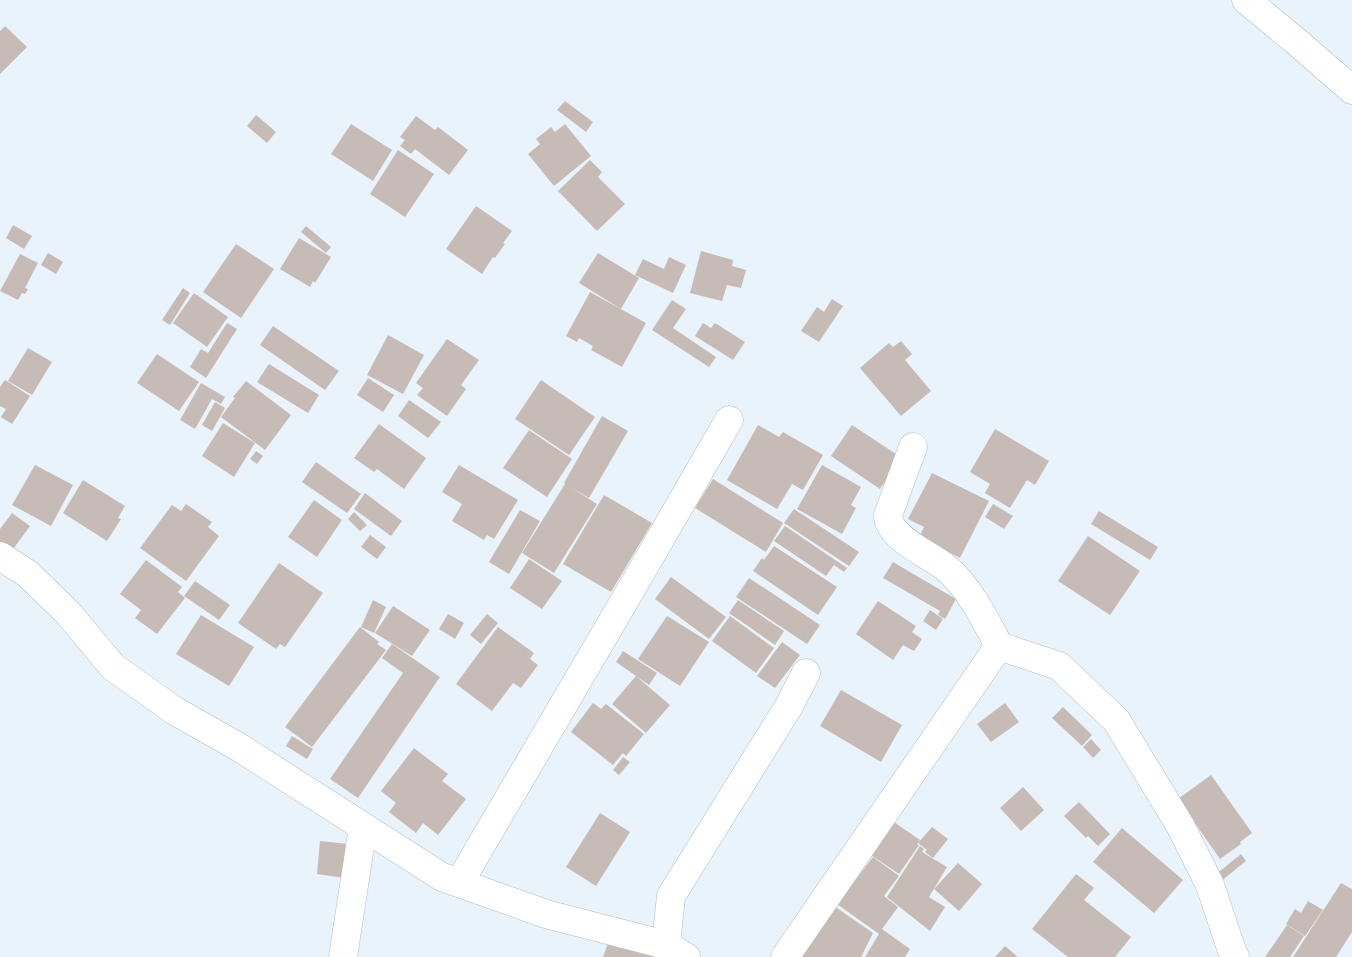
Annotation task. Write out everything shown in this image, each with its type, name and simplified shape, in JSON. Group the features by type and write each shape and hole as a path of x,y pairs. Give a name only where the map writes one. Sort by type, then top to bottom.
{"street":[{"path":"1246,0 1352,90"},
{"path":"459,883 729,420"},
{"path":"913,447 888,515 888,522 898,536 946,567 957,578 980,610 999,646 1059,666 1116,720 1181,827 1210,885 1231,948 1236,957"},
{"path":"0,556 35,580 68,613 113,667 174,711 238,746 442,877 546,914 676,951 671,896 789,706 806,673"},
{"path":"785,957 999,646"},
{"path":"344,957 363,827"}],"building":[{"path":"5,26 27,47 0,74 0,31"},
{"path":"565,101 593,122 586,132 557,110"},
{"path":"256,115 276,132 267,143 247,126"},
{"path":"416,116 435,130 438,127 468,150 449,175 415,149 411,154 400,146 405,140 400,137"},
{"path":"351,124 392,150 373,181 331,154"},
{"path":"565,124 591,156 554,186 528,154 540,144 536,139 551,127 555,132"},
{"path":"398,150 434,174 405,217 370,194"},
{"path":"590,160 602,172 598,177 625,204 597,231 558,191"},
{"path":"476,206 512,231 503,243 505,244 495,258 493,257 482,274 446,249"},
{"path":"13,225 32,236 24,249 6,238"},
{"path":"306,226 331,247 326,253 301,232"},
{"path":"299,238 331,257 315,283 313,281 310,287 280,269"},
{"path":"236,244 274,269 241,318 203,292"},
{"path":"701,251 733,260 732,266 746,270 741,288 727,285 722,301 690,293"},
{"path":"48,253 63,262 56,274 41,265"},
{"path":"598,253 639,278 621,309 579,283"},
{"path":"20,254 38,263 25,288 28,289 25,294 22,293 18,300 0,291"},
{"path":"669,257 686,265 673,293 635,275 643,259 664,269"},
{"path":"183,288 190,293 170,325 162,320"},
{"path":"590,292 646,323 622,367 591,350 593,346 579,338 577,342 566,336"},
{"path":"194,293 228,317 207,347 173,323"},
{"path":"832,299 843,306 819,342 801,331 817,307 824,312"},
{"path":"672,300 686,309 673,328 716,357 709,367 652,330"},
{"path":"227,323 237,329 206,378 190,367 201,349 208,353"},
{"path":"703,323 711,328 715,323 745,342 733,360 695,336"},
{"path":"273,326 339,371 325,390 260,345"},
{"path":"388,335 424,355 403,394 367,375"},
{"path":"447,339 479,360 461,385 466,389 447,416 417,395 423,388 416,383"},
{"path":"901,341 912,354 905,360 931,391 901,416 860,368 889,343 893,347"},
{"path":"28,348 52,362 32,395 8,381"},
{"path":"157,354 199,382 179,411 137,383"},
{"path":"269,364 319,395 308,413 257,382"},
{"path":"368,378 394,395 383,412 357,395"},
{"path":"5,380 30,396 12,424 1,417 6,409 0,406 0,387"},
{"path":"541,380 595,417 569,455 515,419"},
{"path":"246,381 291,415 265,450 221,417 235,398 233,397"},
{"path":"201,383 225,397 221,404 212,399 195,429 180,420"},
{"path":"409,400 441,422 428,438 398,416"},
{"path":"215,402 225,408 212,431 202,425"},
{"path":"602,416 628,431 589,498 570,487 597,504 554,573 522,553 565,484"},
{"path":"223,423 255,443 234,477 202,456"},
{"path":"379,424 426,458 404,489 377,469 374,472 354,458"},
{"path":"758,425 779,437 783,432 823,455 803,490 792,484 777,509 727,480"},
{"path":"852,425 902,458 880,489 831,456"},
{"path":"995,429 1049,461 1035,485 1027,480 1010,508 985,493 990,484 970,472"},
{"path":"529,430 572,459 547,497 503,468"},
{"path":"256,451 263,456 257,464 250,459"},
{"path":"316,462 361,494 347,513 302,482"},
{"path":"35,465 73,485 51,526 12,505"},
{"path":"459,465 518,500 494,539 487,535 484,540 452,521 462,504 442,492"},
{"path":"822,465 861,487 851,505 856,508 842,534 797,509"},
{"path":"932,473 989,501 960,558 919,537 924,527 908,519"},
{"path":"713,479 783,523 766,552 695,508"},
{"path":"83,480 125,506 118,518 121,519 107,541 63,513"},
{"path":"365,493 402,521 391,536 354,509"},
{"path":"604,495 652,523 611,592 563,564"},
{"path":"314,500 342,520 317,557 288,537"},
{"path":"186,504 212,522 208,527 219,536 186,581 140,548 172,505 181,511"},
{"path":"993,504 1013,516 1004,529 985,517"},
{"path":"794,509 859,552 849,566 784,523"},
{"path":"520,510 540,521 509,574 489,562"},
{"path":"1099,511 1158,547 1150,560 1091,524"},
{"path":"354,512 367,525 360,531 348,519"},
{"path":"12,513 30,526 11,552 0,544 0,529"},
{"path":"785,526 847,568 844,572 834,565 826,576 774,541"},
{"path":"370,535 386,547 377,559 361,547"},
{"path":"1088,536 1140,571 1110,615 1058,581"},
{"path":"774,546 837,587 818,615 753,571"},
{"path":"529,559 562,581 542,609 510,588"},
{"path":"146,560 182,587 178,592 185,598 157,634 135,618 141,610 120,594"},
{"path":"893,562 956,599 945,619 938,615 940,611 883,578"},
{"path":"279,563 323,593 285,647 280,644 276,649 238,623"},
{"path":"671,577 726,617 709,639 655,599"},
{"path":"749,578 820,625 807,644 736,597"},
{"path":"195,581 230,605 219,620 184,596"},
{"path":"373,600 386,607 374,633 361,627"},
{"path":"738,600 784,631 775,645 729,613"},
{"path":"878,601 916,626 912,632 922,639 914,651 903,645 893,660 856,634"},
{"path":"393,606 430,630 412,656 375,633"},
{"path":"930,610 943,619 936,630 923,621"},
{"path":"448,614 464,623 455,639 439,629"},
{"path":"487,614 498,623 481,644 470,635"},
{"path":"201,615 254,647 229,686 176,654"},
{"path":"667,616 709,642 680,686 638,659"},
{"path":"730,616 774,648 756,673 712,641"},
{"path":"360,627 386,650 312,747 285,727"},
{"path":"498,627 534,653 530,659 538,665 521,688 513,683 492,711 456,684"},
{"path":"782,642 800,655 775,688 757,676"},
{"path":"392,644 440,677 358,798 330,779 403,673 382,658"},
{"path":"623,651 657,673 649,685 616,662"},
{"path":"636,676 670,705 646,733 612,704"},
{"path":"841,690 902,725 881,762 820,726"},
{"path":"593,703 601,709 606,704 644,734 626,756 623,753 613,765 571,732"},
{"path":"1005,703 1019,722 991,742 977,724"},
{"path":"1063,707 1092,735 1082,746 1052,718"},
{"path":"292,736 313,749 307,759 286,746"},
{"path":"1091,739 1101,750 1093,758 1083,747"},
{"path":"414,748 448,774 442,781 466,799 438,835 423,823 416,833 389,812 396,803 381,791"},
{"path":"623,757 630,762 619,775 613,770"},
{"path":"1211,775 1252,833 1240,842 1241,844 1220,859 1178,799"},
{"path":"1023,787 1044,810 1021,831 1000,808"},
{"path":"1079,802 1110,834 1098,846 1088,836 1086,838 1064,816"},
{"path":"600,813 630,832 596,886 566,867"},
{"path":"885,816 920,840 917,844 919,845 899,874 862,849"},
{"path":"932,827 948,839 933,858 918,843"},
{"path":"1122,828 1183,880 1154,913 1093,862"},
{"path":"320,841 349,844 345,878 317,874"},
{"path":"920,846 924,849 922,852 947,867 929,897 945,907 930,931 887,897"},
{"path":"1241,854 1246,861 1220,882 1215,875"},
{"path":"873,857 899,876 884,896 898,907 882,929 910,949 905,957 865,957 879,934 837,904"},
{"path":"958,863 982,884 959,911 934,889"},
{"path":"1076,874 1094,888 1084,900 1131,937 1115,957 1068,957 1032,929"},
{"path":"1341,883 1352,889 1352,932 1336,957 1293,957"},
{"path":"824,899 873,933 861,957 796,957"},
{"path":"1308,901 1323,910 1305,936 1286,924 1295,909 1301,913"},
{"path":"1287,925 1304,936 1290,957 1265,957"},
{"path":"610,937 657,952 655,957 603,957"},
{"path":"1005,946 1018,957 995,957"}]}
